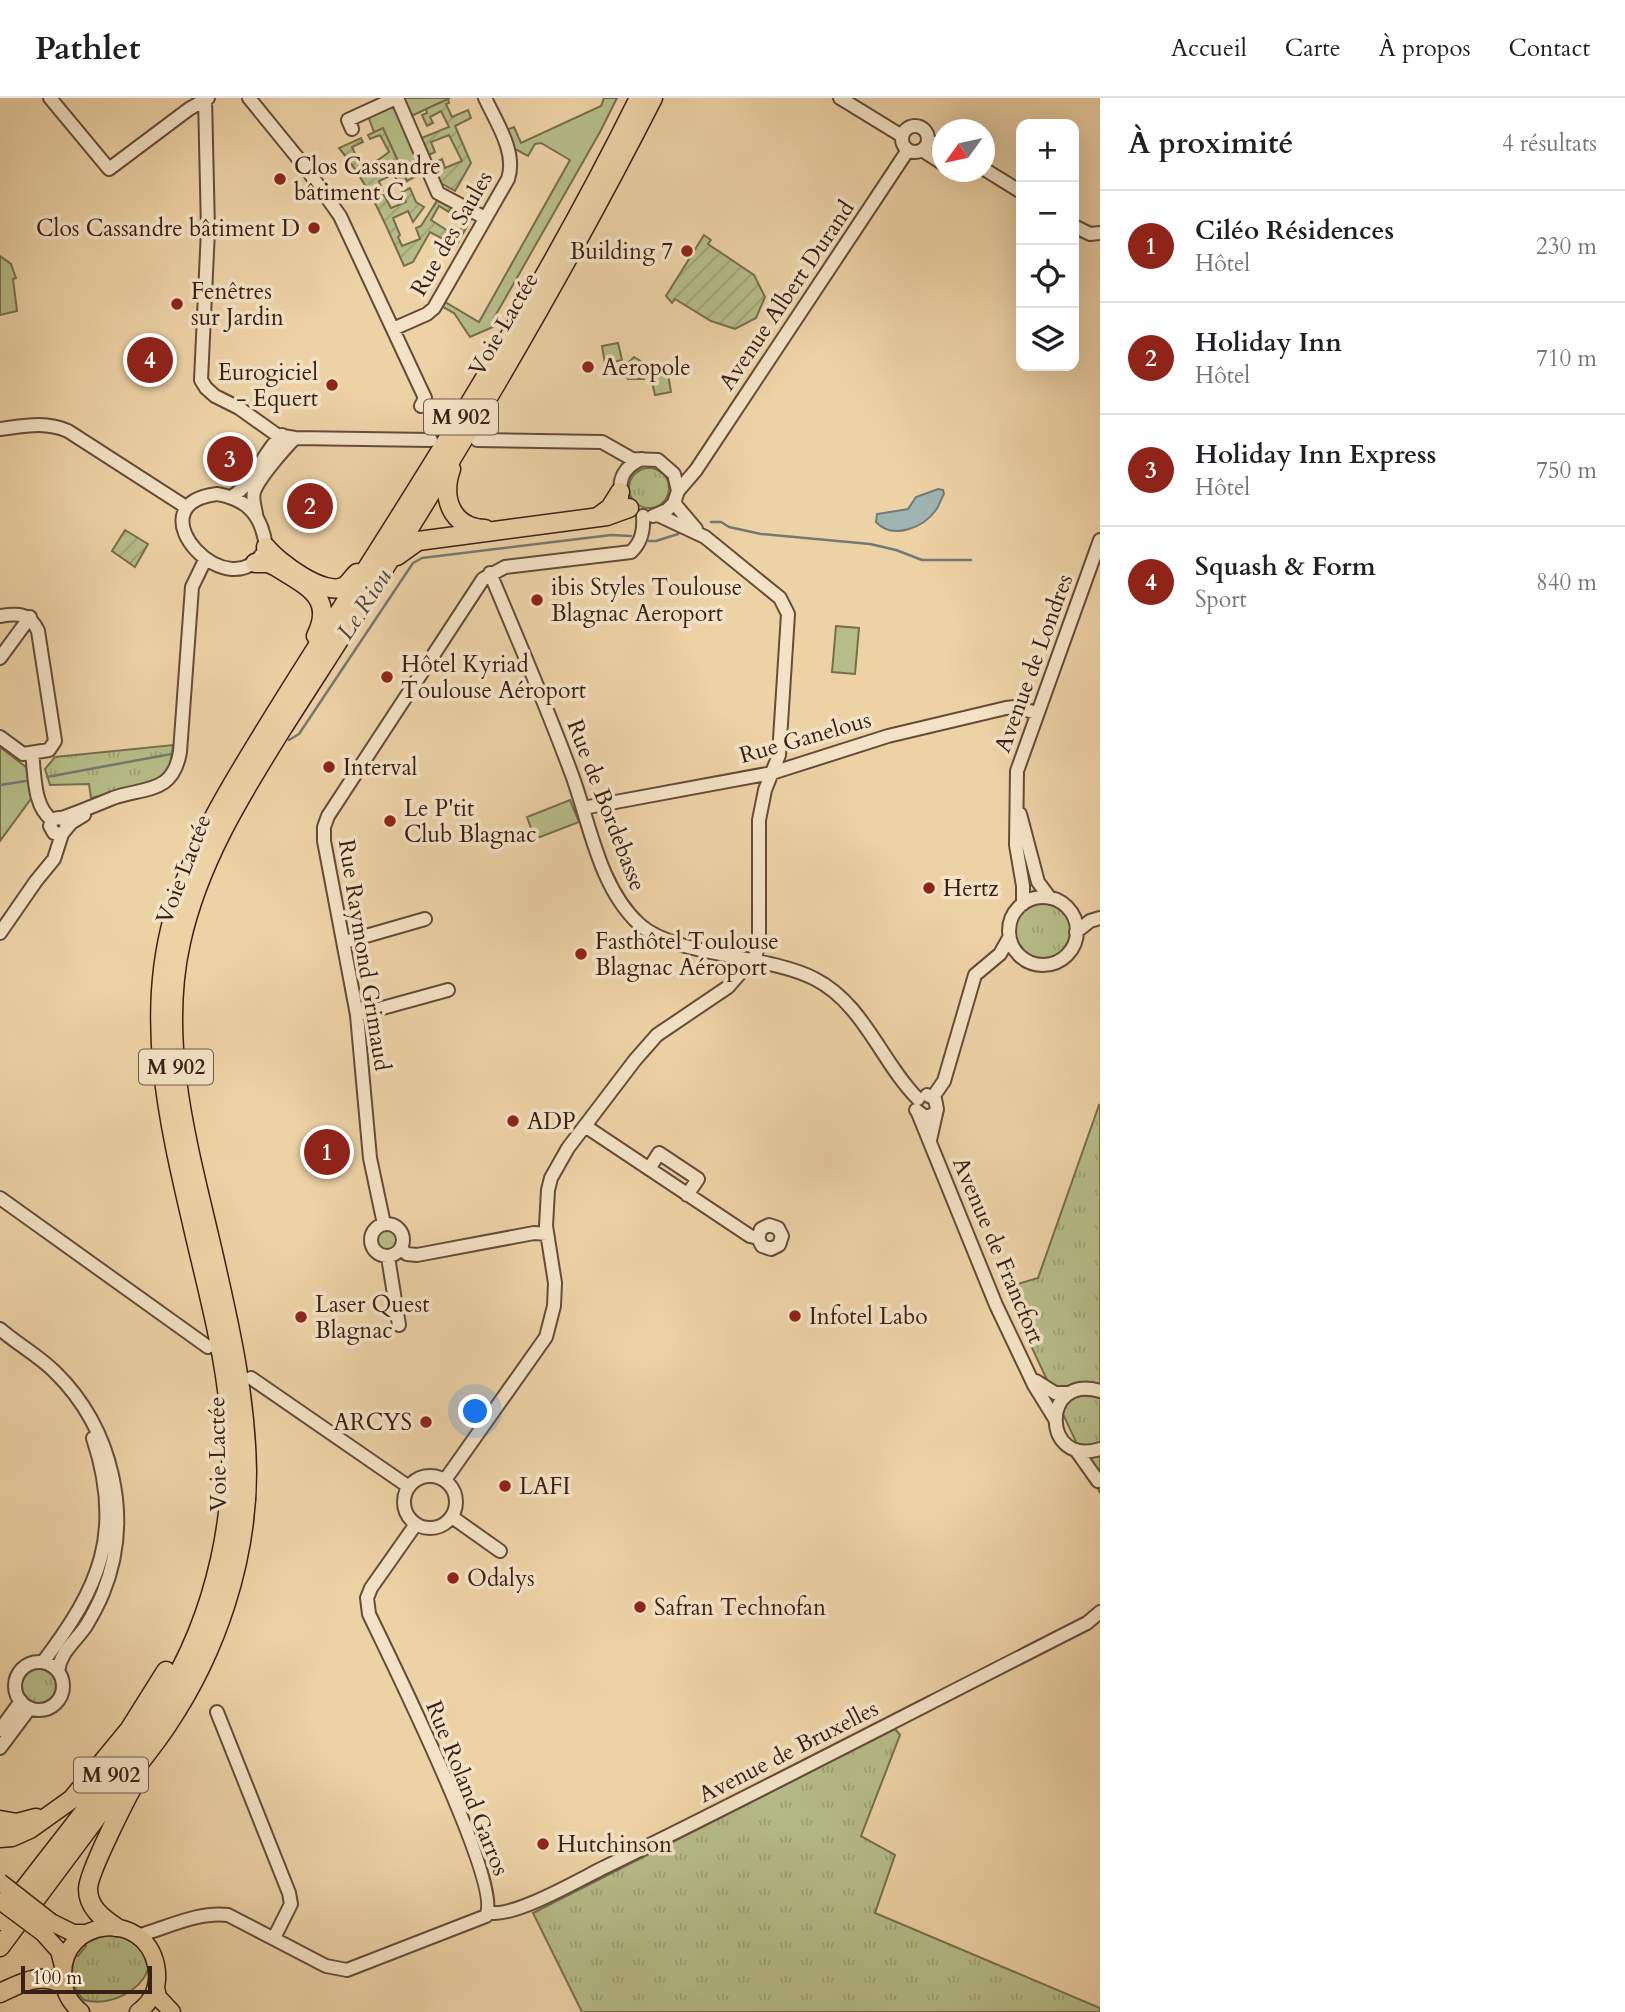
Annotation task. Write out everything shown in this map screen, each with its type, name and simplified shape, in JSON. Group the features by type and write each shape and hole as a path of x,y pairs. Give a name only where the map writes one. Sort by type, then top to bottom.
{"highway":[{"name":"Voie Lactée","path":"0,1921 131,1749 165,1698 206,1611 221,1558 229,1507 230,1410 222,1357 165,1096 159,1011 163,962 184,878 213,816 449,438 548,267 639,98"},
{"name":"Voie Lactée","path":"0,1947 166,1727 191,1687 221,1617 235,1569 243,1524 247,1476 244,1410 179,1091 173,1018 180,946 201,879 227,821 260,764 388,562 470,441 653,98"},
{"path":"470,441 449,471 446,488 451,510 468,526 503,529"},
{"path":"599,516 610,508 622,483"},
{"path":"388,562 418,541 636,512"},
{"path":"266,547 279,561 318,585 328,589 338,588 346,586 394,527"},
{"path":"255,563 275,566 313,591 322,603 321,625 268,725"},
{"path":"0,1838 12,1837 30,1829 72,1799 93,1776 148,1703 184,1638 197,1608 215,1551 222,1511 229,1507"},
{"path":"116,1927 103,1918 93,1906 89,1893 90,1881 128,1796 148,1761 146,1752"},
{"path":"0,1820 17,1822 46,1816"},
{"path":"0,1993 37,1978 53,1979 63,1984"}],"main road":[{"path":"0,1882 47,1927 59,1951 63,1966 63,1984 72,2003 81,2012"},
{"path":"0,1901 47,1927 73,1933 116,1927 137,1936 153,1955 158,1997 172,2012"},
{"path":"63,1966 73,1944 86,1933"},
{"path":"138,2012 150,2001 156,1987"}],"street":[{"path":"50,98 109,169 152,130 206,98 208,230 201,372 203,385 268,435 271,447"},
{"path":"249,98 306,168 340,216 425,398 421,406"},
{"path":"352,129 348,120 396,98 438,193 485,218"},
{"name":"Rue des Saules","path":"393,329 427,314 434,308 508,179 511,160 485,98"},
{"path":"840,98 902,136"},
{"path":"925,146 926,131 918,126 908,128 902,136 903,144 913,152 932,146"},
{"path":"925,146 932,153"},
{"name":"Avenue Albert Durand","path":"676,497 908,150"},
{"path":"995,175 1016,189"},
{"path":"1079,228 1090,234 1100,233"},
{"path":"201,372 208,382 292,437"},
{"path":"228,404 239,408 277,435 431,440"},
{"path":"0,429 55,425 186,507"},
{"path":"232,497 246,487 271,447 292,437"},
{"path":"256,515 247,504 217,494 204,496 186,507 183,516 188,539 205,560 234,569 255,563 266,547 256,515 254,495 265,468 278,447 292,437"},
{"path":"470,441 602,442 632,459 658,460 670,468 677,480 676,497 698,532"},
{"path":"490,573 505,567 631,552 641,537 636,512 622,483 615,456 590,442"},
{"path":"622,483 629,466 642,459"},
{"path":"670,468 688,469 700,464"},
{"path":"658,515 676,497"},
{"path":"445,1480 546,1337 554,1306 555,1283 546,1211 551,1178 568,1147 657,1035 719,994 756,955 760,936 760,812 765,790 779,755 788,614 780,598 698,532 658,515 636,512"},
{"name":"Avenue de Londres","path":"1023,904 1023,886 1016,845 1017,771 1100,541"},
{"path":"60,826 101,803 152,789 170,778 178,764 192,587 205,560"},
{"name":"Rue de Bordebasse","path":"490,573 547,710 613,887 623,906 646,931 672,942 803,973 834,992 851,1009 882,1050 905,1087 918,1099"},
{"name":"Rue Raymond Grimaud","path":"384,1224 370,1158 357,1014 324,841 328,816 478,584 490,573"},
{"path":"0,616 14,614 30,618 38,631 55,741 49,750 23,754 0,737"},
{"path":"0,658 30,618"},
{"name":"Rue Ganelous","path":"583,807 772,773 888,736 1006,708 1015,707 1037,713"},
{"path":"32,753 42,811 60,826"},
{"name":"Avenue de Londres","path":"1016,802 1038,882 1050,898"},
{"path":"0,933 54,859 60,826"},
{"path":"933,1097 944,1082 975,975 1000,954 1009,938 1012,917 1023,904 1034,898 1050,898 1062,904 1074,918 1076,932 1073,947 1059,961 1038,965 1019,956 1000,954"},
{"path":"1076,932 1090,921 1100,918"},
{"path":"345,942 425,919"},
{"path":"1009,938 1019,956"},
{"path":"357,1014 448,990"},
{"path":"925,1095 933,1097 937,1105 936,1112 927,1117 918,1113 915,1104 918,1099 925,1095"},
{"name":"Avenue de Francfort","path":"930,1142 936,1112"},
{"name":"Avenue de Francfort","path":"918,1113 988,1286 1030,1375"},
{"path":"585,1126 750,1236 758,1238"},
{"path":"649,1168 659,1153 698,1179 687,1195"},
{"path":"0,1198 208,1347"},
{"path":"384,1224 393,1225 400,1231 403,1240 401,1249 388,1257 380,1255 373,1250 370,1241 372,1233 384,1224"},
{"path":"401,1249 407,1254 417,1255 534,1233 547,1234"},
{"path":"388,1257 400,1325"},
{"path":"0,1329 53,1370 85,1408 107,1452 118,1499 114,1553 98,1604 85,1628 62,1656 58,1671"},
{"path":"0,1336 38,1364 62,1388 91,1434 111,1499 118,1499"},
{"path":"1030,1375 1051,1392 1070,1393 1080,1389 1100,1391"},
{"path":"1030,1375 1055,1419 1061,1439 1076,1450 1099,1483"},
{"path":"251,1378 409,1487"},
{"path":"1055,1419 1057,1408 1070,1393"},
{"path":"1076,1450 1092,1452 1100,1449"},
{"path":"1099,1483 1096,1468 1100,1449"},
{"path":"426,1476 445,1480 456,1497 452,1517 435,1528 416,1524 408,1516 405,1506 409,1487 416,1479 426,1476"},
{"path":"43,1662 64,1634 92,1587 106,1538 104,1478"},
{"path":"452,1517 500,1551"},
{"name":"Rue Roland Garros","path":"137,1936 202,1915 228,1915 326,1966 347,1970 481,1919 488,1912 487,1894 463,1822 369,1615 367,1598 371,1588 416,1524"},
{"path":"106,1538 114,1553"},
{"name":"Avenue de Bruxelles","path":"488,1912 494,1914 520,1908 607,1866 1087,1623 1100,1612"},
{"path":"43,1662 58,1671 63,1683 58,1701 42,1710 25,1705 15,1687 17,1676 27,1665 43,1662"},
{"path":"0,1730 25,1705"},
{"path":"0,1748 25,1705"},
{"path":"217,1712 289,1893 290,1904 274,1938"},
{"path":"153,1955 157,1941 168,1927"}],"green space":[{"path":"450,98 409,117 404,100"},
{"path":"604,98 617,98 494,318 502,323 470,337 454,313 443,307 445,302 479,322 570,160 541,143 535,144 528,156 515,149 506,130 514,127 521,143 601,106"},
{"path":"448,99 449,103 446,104 452,117 468,110 471,118 455,126 471,163 455,191 439,182 431,165 442,159 445,168 462,161 449,135 431,142 435,152 427,156 419,139 449,127 441,111 430,117 433,123 427,126 422,115 427,113 426,109"},
{"path":"393,104 424,172 407,181 383,129 374,132 368,116"},
{"path":"383,128 407,181 399,185 394,174 379,181 383,191 379,193 384,195 391,208 406,202 402,192 410,188 416,202 424,207 413,222 408,211 393,218 402,246 420,239 416,228 421,226 438,199 453,205 449,212 439,206 431,220 456,236 465,221 455,215 460,209 473,216 456,246 430,232 413,262 404,266 368,189 339,148 361,138 363,142 352,147 360,165 378,160 389,152 380,135 370,139 368,135"},
{"path":"704,235 711,240 708,244 754,275 765,297 756,318 735,329 711,321 675,299 672,303 666,296"},
{"path":"0,256 11,264 16,278 13,279 17,311 0,315"},
{"path":"618,343 622,360 605,364 602,346"},
{"path":"634,357 647,365 644,379 628,379 623,368"},
{"path":"668,374 671,392 655,395 651,377"},
{"path":"649,468 657,469 663,474 668,480 668,496 663,502 657,507 649,508 641,507 635,502 630,496 629,488 630,480 635,474 641,469"},
{"path":"125,530 148,544 135,567 112,551"},
{"path":"836,626 859,628 855,674 832,672"},
{"path":"173,745 169,772 155,783 91,798 89,784 50,785 45,769 55,757"},
{"path":"0,747 26,767 33,796 0,841"},
{"path":"570,800 579,822 535,839 527,817"},
{"path":"1043,902 1054,904 1063,910 1069,919 1069,941 1063,950 1054,956 1043,958 1032,956 1023,950 1017,941 1015,930 1017,919 1023,910 1032,904"},
{"path":"1099,1105 1100,1493 1004,1288 1038,1278"},
{"path":"386,1230 394,1233 397,1241 394,1249 386,1252 378,1249 375,1241 378,1233"},
{"path":"39,1669 51,1674 56,1686 51,1698 39,1703 27,1698 22,1686 27,1674"},
{"path":"895,1729 900,1735 861,1836 895,1855 875,1913 1100,2008 1100,2012 582,2012 533,1913"},
{"path":"115,1934 136,1943 146,1954 148,1967 143,1979 132,1990 118,1998 84,2000 76,1990 73,1979 75,1955 78,1956 86,1946 84,1944 104,1935"}],"water":[{"path":"938,489 943,490 944,494 937,508 924,522 908,530 899,531 883,527 876,522 877,514 908,509 916,497"}],"waterway":[{"name":"Le Riou","path":"711,522 721,522 729,527 761,534 870,544 922,560 971,560"},
{"name":"Le Riou","path":"649,541 678,534"},
{"name":"Le Riou","path":"289,740 299,734 413,563 422,558 611,535 631,536"},
{"name":"Le Riou","path":"47,777 171,754"},
{"name":"Le Riou","path":"0,785 26,781"}],"place":[{"name":"Clos Cassandre bâtiment C","path":"280,179"},
{"name":"Clos Cassandre bâtiment D","path":"314,228"},
{"name":"Building 7","path":"687,251"},
{"name":"Fenêtres sur Jardin","path":"177,304"},
{"name":"Squash & Form","path":"150,360"},
{"name":"Aeropole","path":"588,367"},
{"name":"Eurogiciel - Equert","path":"332,385"},
{"name":"Holiday Inn Express","path":"230,459"},
{"name":"Holiday Inn","path":"310,506"},
{"name":"ibis Styles Toulouse Blagnac Aeroport","path":"537,600"},
{"name":"Hôtel Kyriad Toulouse Aéroport","path":"387,677"},
{"name":"Interval","path":"329,767"},
{"name":"Le P'tit Club Blagnac","path":"390,821"},
{"name":"Hertz","path":"929,888"},
{"name":"Fasthôtel Toulouse Blagnac Aéroport","path":"581,954"},
{"name":"ADP","path":"513,1121"},
{"name":"Ciléo Résidences","path":"327,1152"},
{"name":"Infotel Labo","path":"795,1316"},
{"name":"Laser Quest Blagnac","path":"301,1317"},
{"name":"ARCYS","path":"426,1422"},
{"name":"LAFI","path":"505,1486"},
{"name":"Odalys","path":"453,1578"},
{"name":"Safran Technofan","path":"640,1607"},
{"name":"Hutchinson","path":"543,1844"}]}
